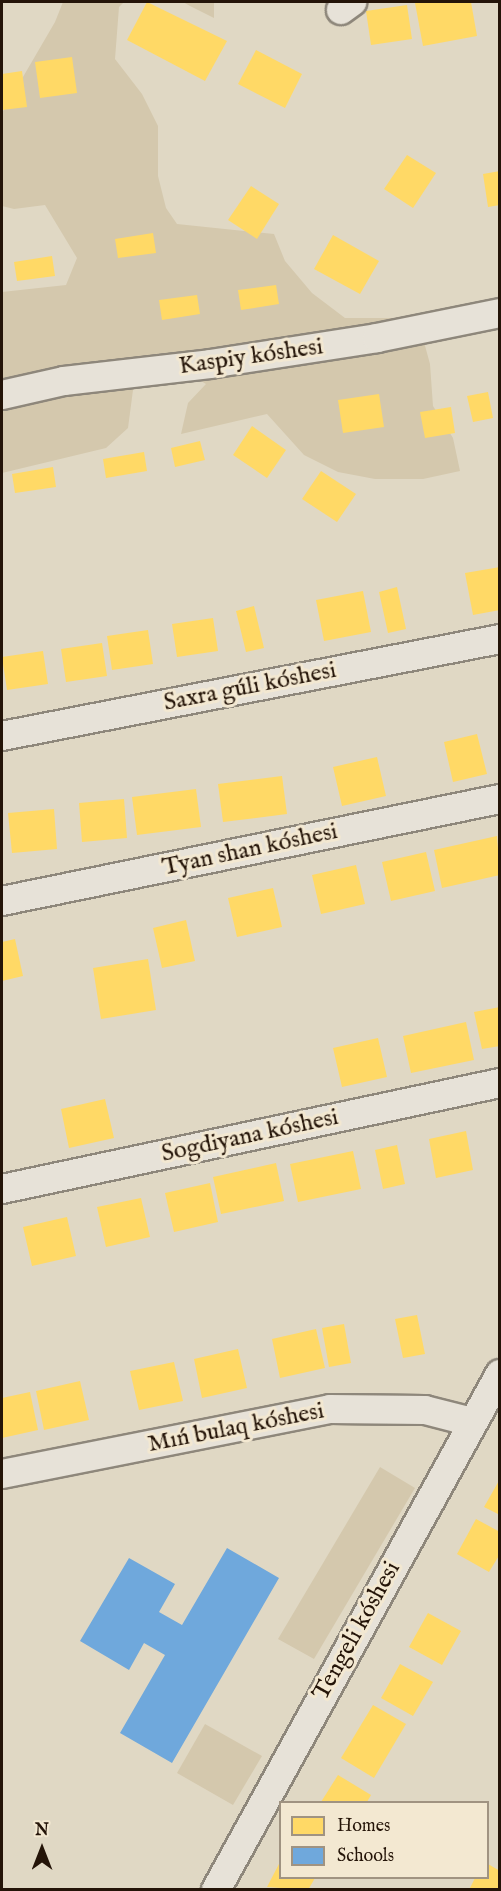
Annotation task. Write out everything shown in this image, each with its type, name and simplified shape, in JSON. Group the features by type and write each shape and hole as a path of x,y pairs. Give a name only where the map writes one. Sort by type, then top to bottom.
{"street":[{"name":"Kaspiy kóshesi","path":"2,395 64,381 210,364 377,339 500,313"},
{"name":"Saxra gúli kóshesi","path":"2,736 500,639"},
{"name":"Tyan shan kóshesi","path":"2,901 500,799"},
{"name":"Sogdiyana kóshesi","path":"2,1189 500,1083"},
{"name":"Tengeli kóshesi","path":"216,1890 500,1374"},
{"name":"Mıń bulaq kóshesi","path":"2,1474 330,1409 425,1410 472,1422"}],"shaded area":[{"path":"63,2 124,2 119,7 115,59 142,94 158,126 158,176 166,208 177,224 274,234 285,261 312,293 345,318 397,318 421,331 430,364 433,406 453,438 460,471 423,479 375,479 338,472 304,455 267,414 181,434 188,403 206,384 166,360 133,390 128,428 106,448 2,473 2,292 66,285 77,258 45,205 14,209 2,206 2,113 55,22"},
{"path":"183,2 214,2 214,18 190,6"},
{"path":"380,1467 415,1488 314,1659 278,1639"},
{"path":"205,1724 262,1756 233,1805 177,1773"}],"building: Homes":[{"path":"147,2 227,41 205,81 127,40"},
{"path":"471,2 477,36 423,46 415,3"},
{"path":"407,5 412,39 371,45 366,11"},
{"path":"256,50 302,74 285,108 238,84"},
{"path":"72,57 77,93 40,98 35,62"},
{"path":"22,71 27,107 2,110 2,74"},
{"path":"407,155 436,173 413,208 384,189"},
{"path":"500,171 500,205 488,207 483,174"},
{"path":"251,186 279,204 257,239 228,220"},
{"path":"153,233 156,253 118,258 115,239"},
{"path":"333,235 379,261 360,294 314,269"},
{"path":"52,256 55,276 17,281 14,262"},
{"path":"276,285 279,304 241,310 238,290"},
{"path":"197,295 200,314 162,320 159,300"},
{"path":"488,392 493,418 473,422 467,396"},
{"path":"379,394 384,427 343,433 338,400"},
{"path":"451,407 455,433 425,438 420,412"},
{"path":"252,426 286,450 267,478 233,455"},
{"path":"200,441 205,460 175,467 171,448"},
{"path":"144,452 147,471 106,478 103,459"},
{"path":"53,467 56,487 15,493 12,474"},
{"path":"321,471 356,494 337,522 302,499"},
{"path":"500,567 500,610 473,615 465,573"},
{"path":"397,587 406,629 388,633 379,592"},
{"path":"363,591 371,632 324,641 316,600"},
{"path":"254,606 264,648 246,652 236,611"},
{"path":"213,618 218,651 177,657 172,624"},
{"path":"148,630 153,664 112,670 107,636"},
{"path":"102,643 107,676 66,682 61,649"},
{"path":"43,651 48,684 7,690 2,657"},
{"path":"477,734 487,774 453,782 444,742"},
{"path":"377,757 386,796 342,806 333,767"},
{"path":"282,776 287,814 223,822 218,784"},
{"path":"196,789 201,827 137,835 132,797"},
{"path":"124,799 127,838 82,842 79,803"},
{"path":"54,809 57,849 12,853 8,813"},
{"path":"497,836 500,875 442,888 434,850"},
{"path":"426,852 435,891 391,901 382,862"},
{"path":"356,865 365,904 321,914 312,875"},
{"path":"273,888 282,927 237,937 228,898"},
{"path":"186,920 195,961 162,968 153,928"},
{"path":"15,939 23,976 2,981 2,942"},
{"path":"148,959 156,1010 101,1019 93,968"},
{"path":"500,1007 500,1046 482,1049 474,1012"},
{"path":"466,1022 474,1060 411,1073 403,1036"},
{"path":"378,1038 387,1077 342,1087 333,1048"},
{"path":"105,1099 114,1138 69,1148 61,1109"},
{"path":"466,1131 473,1170 436,1178 429,1139"},
{"path":"397,1145 405,1184 383,1189 375,1150"},
{"path":"353,1151 361,1189 298,1202 290,1164"},
{"path":"276,1163 284,1201 221,1214 213,1177"},
{"path":"210,1183 218,1222 174,1232 165,1193"},
{"path":"141,1198 150,1237 106,1247 97,1207"},
{"path":"67,1217 76,1256 32,1266 23,1227"},
{"path":"417,1315 425,1354 403,1358 395,1319"},
{"path":"344,1324 351,1363 329,1367 322,1328"},
{"path":"316,1329 325,1368 280,1378 272,1339"},
{"path":"238,1349 247,1388 202,1398 194,1359"},
{"path":"174,1362 183,1401 139,1410 130,1371"},
{"path":"80,1381 89,1420 44,1430 36,1391"},
{"path":"30,1392 38,1430 2,1438 2,1398"},
{"path":"500,1479 500,1515 484,1507"},
{"path":"476,1519 500,1532 500,1554 489,1572 457,1554"},
{"path":"428,1613 461,1631 442,1665 409,1647"},
{"path":"400,1664 433,1682 413,1716 381,1698"},
{"path":"373,1705 406,1724 374,1778 341,1758"},
{"path":"338,1775 371,1795 368,1801 322,1801"},
{"path":"279,1864 279,1879 314,1879 308,1890 267,1887"},
{"path":"489,1865 500,1871 500,1890 469,1890 474,1879 489,1879"}],"building: Schools":[{"path":"227,1548 279,1578 172,1763 120,1733 165,1655 144,1643 129,1670 80,1641 129,1558 175,1584 159,1612 182,1625"}]}
